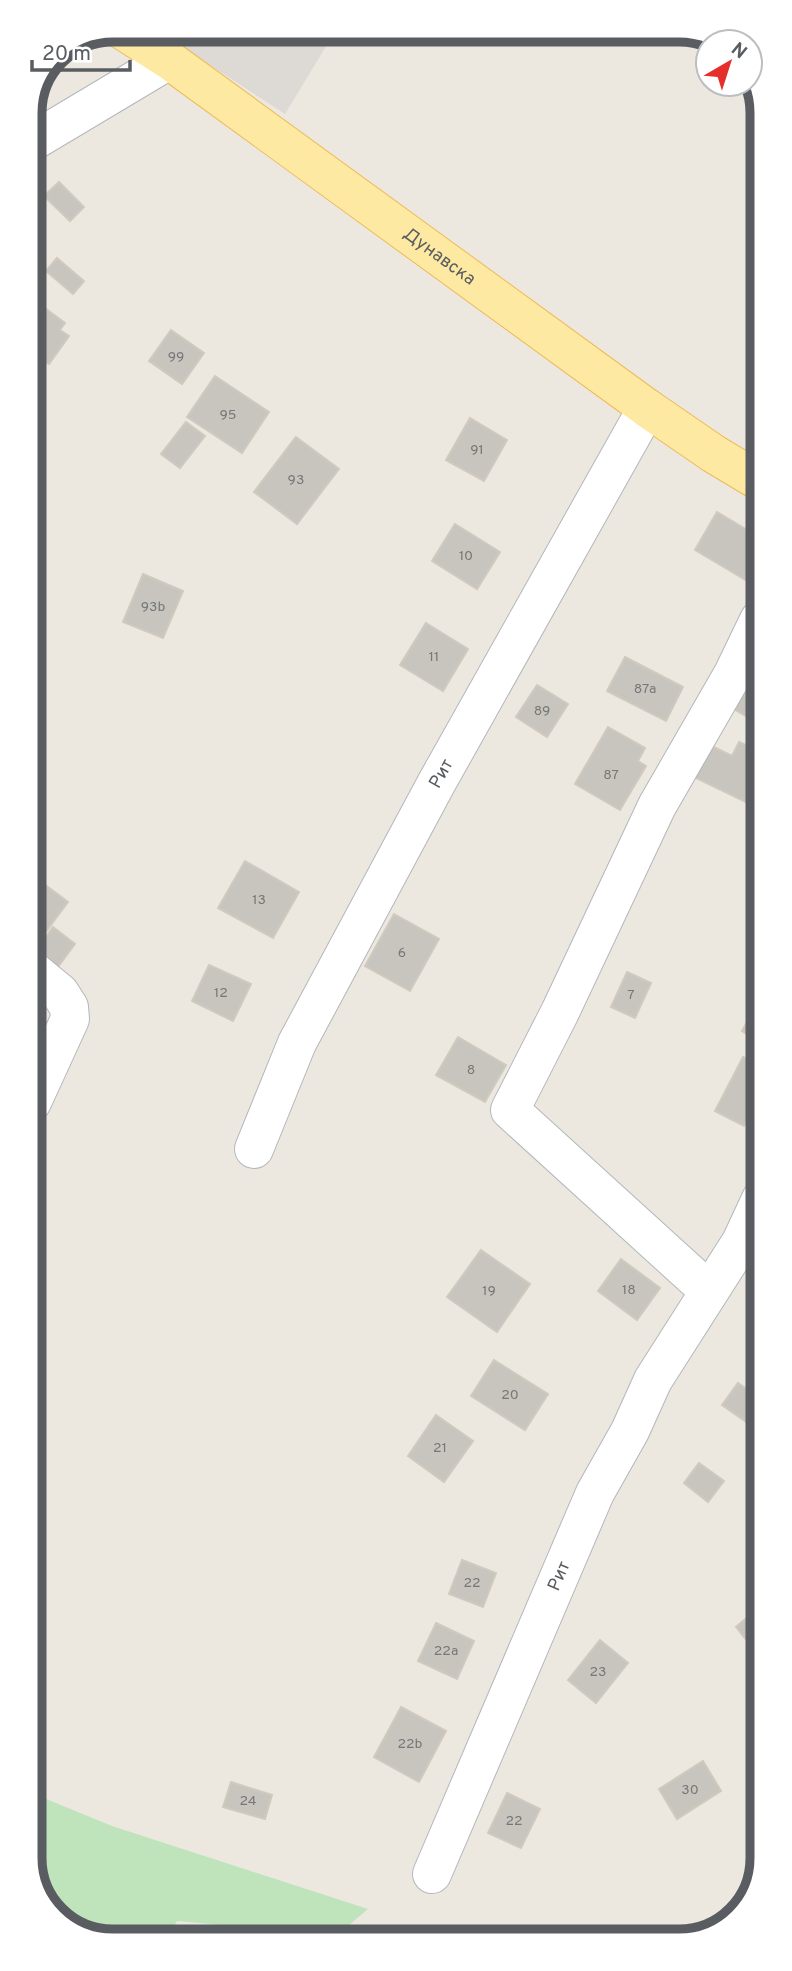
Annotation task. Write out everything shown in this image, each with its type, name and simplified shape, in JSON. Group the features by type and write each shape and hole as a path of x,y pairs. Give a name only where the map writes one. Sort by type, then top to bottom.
{"main road":[{"name":"Дунавска","path":"141,42 646,408 750,476"}],"street":[{"path":"42,137 169,60"},
{"name":"Рит","path":"254,1149 297,1043 437,782 646,408"},
{"path":"709,1291 510,1110 560,1012 657,806 733,674 750,639"},
{"path":"42,978 60,993 69,1007 70,1019 42,1080"},
{"name":"Рит","path":"432,1874 595,1493 630,1431 653,1380 741,1242 750,1223"}],"shaded area":[{"path":"174,42 329,42 285,114"}],"green space":[{"path":"42,1797 112,1826 368,1909 344,1929 238,1929 232,1926 177,1921 172,1929 99,1928 77,1920 63,1908 51,1894 43,1872"}],"building":[{"path":"59,182 84,207 70,221 44,196"},
{"path":"57,258 84,281 73,294 46,271"},
{"path":"42,306 65,323 60,330 69,336 49,364 42,359"},
{"path":"171,330 204,353 182,384 149,361"},
{"path":"215,376 269,412 242,453 187,417"},
{"path":"470,418 507,440 484,481 446,460"},
{"path":"186,422 205,436 180,468 161,454"},
{"path":"296,437 339,469 297,524 254,492"},
{"path":"717,512 750,532 750,583 695,550"},
{"path":"455,524 500,552 477,589 432,561"},
{"path":"143,574 183,591 163,638 123,622"},
{"path":"426,623 468,649 443,691 400,665"},
{"path":"625,657 683,687 666,721 607,691"},
{"path":"750,675 750,718 732,708"},
{"path":"537,685 568,704 547,737 516,717"},
{"path":"608,727 645,748 638,761 646,766 620,810 575,784"},
{"path":"739,742 750,747 750,804 690,775 706,743 732,756"},
{"path":"245,861 299,892 273,938 218,908"},
{"path":"42,882 68,902 42,937"},
{"path":"394,914 439,939 410,991 365,966"},
{"path":"53,927 75,944 54,972 42,963 42,942"},
{"path":"209,965 251,984 233,1021 192,1001"},
{"path":"627,972 651,983 635,1018 611,1007"},
{"path":"750,1017 750,1035 742,1031"},
{"path":"458,1037 506,1065 485,1102 436,1075"},
{"path":"743,1057 750,1061 750,1114 744,1126 715,1111"},
{"path":"481,1250 530,1284 497,1332 447,1297"},
{"path":"621,1259 660,1288 637,1320 598,1291"},
{"path":"494,1360 548,1394 525,1430 471,1396"},
{"path":"738,1383 750,1391 750,1425 722,1405"},
{"path":"436,1415 473,1441 444,1482 408,1456"},
{"path":"699,1463 724,1481 708,1502 684,1483"},
{"path":"462,1560 496,1573 483,1607 449,1594"},
{"path":"750,1615 750,1644 736,1627"},
{"path":"436,1623 474,1641 457,1679 418,1661"},
{"path":"600,1640 628,1663 596,1703 568,1680"},
{"path":"401,1707 446,1731 419,1782 374,1757"},
{"path":"703,1761 721,1791 677,1819 659,1789"},
{"path":"231,1782 272,1795 265,1819 223,1807"},
{"path":"507,1793 540,1809 521,1848 488,1833"}]}
